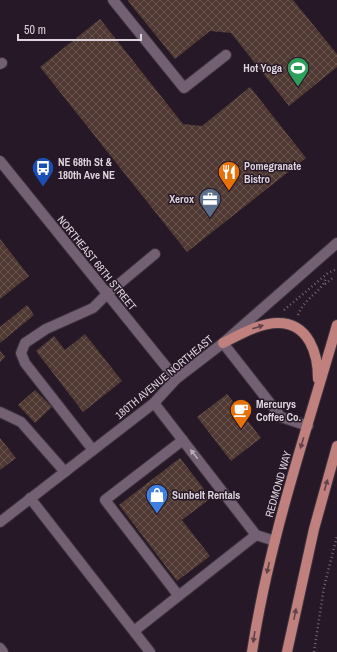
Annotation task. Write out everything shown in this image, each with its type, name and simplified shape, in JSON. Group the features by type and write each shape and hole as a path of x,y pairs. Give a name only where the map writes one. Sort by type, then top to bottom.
{"main road":[{"path":"223,343 248,331 278,323 298,330 311,344 316,355 318,392"},
{"name":"REDMOND WAY","path":"252,652 264,587 275,541 337,324"},
{"path":"287,652 312,536 335,463 337,446"}],"street":[{"path":"113,0 184,88 226,55"},
{"name":"NORTHEAST 68TH STREET","path":"0,161 176,379"},
{"name":"180TH AVENUE NORTHEAST","path":"1,520 154,403 176,379 223,343 337,243"},
{"path":"93,450 24,363 21,353 25,343 46,329 93,308 107,294 155,254"},
{"path":"223,343 281,417 308,426"},
{"path":"154,403 256,535 275,541"},
{"path":"0,412 21,422 64,472"},
{"path":"178,595 105,500 183,440"},
{"path":"30,498 150,652"},
{"path":"134,631 256,535"},
{"path":"0,648 3,652"}],"path":[{"path":"328,273 337,269"},
{"path":"297,318 300,308 306,300 334,277"},
{"path":"324,284 326,278"},
{"path":"314,652 324,587 337,536"}],"building":[{"path":"293,0 337,54 337,67 289,106 231,33 210,31 175,59 128,1"},
{"path":"100,19 183,124 202,126 250,87 306,158 187,252 40,67"},
{"path":"0,239 29,276 0,299"},
{"path":"27,305 34,315 0,343 0,327"},
{"path":"85,334 122,381 83,412 36,351 54,336 65,350"},
{"path":"0,351 5,357 0,362"},
{"path":"35,390 52,407 35,423 18,405"},
{"path":"227,394 261,438 231,461 197,417"},
{"path":"0,438 16,458 0,470"},
{"name":"Sunbelt Rentals","path":"180,458 211,498 182,520 210,556 177,581 119,505"}],"place":[{"name":"Hot Yoga","path":"298,88"},
{"name":"NE 68th St & 180th Ave NE","path":"43,188"},
{"name":"Pomegranate Bistro","path":"229,192"},
{"name":"Xerox","path":"210,218"},
{"name":"Mercurys Coffee Co.","path":"241,430"},
{"name":"Sunbelt Rentals","path":"157,514"}]}
